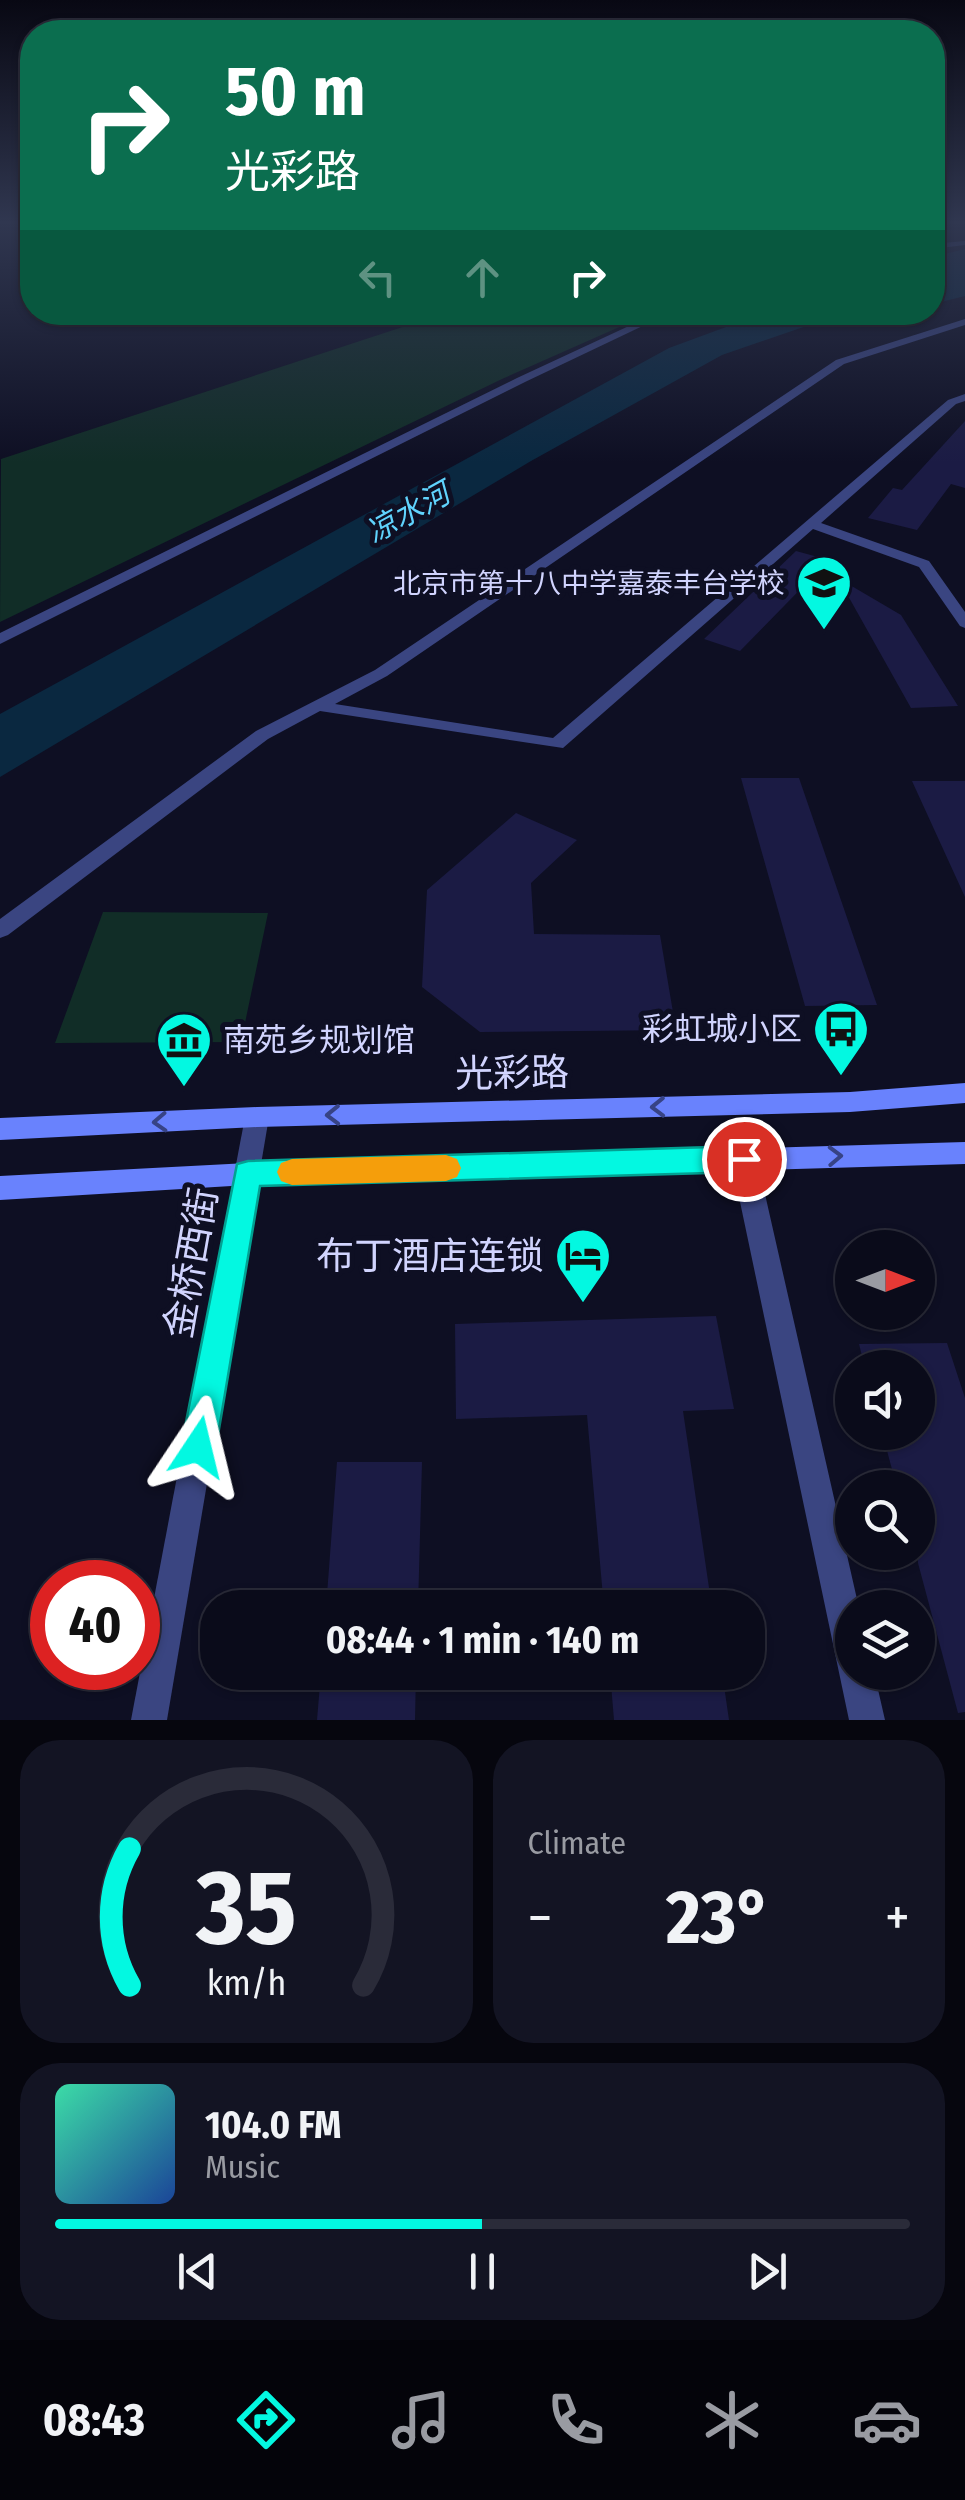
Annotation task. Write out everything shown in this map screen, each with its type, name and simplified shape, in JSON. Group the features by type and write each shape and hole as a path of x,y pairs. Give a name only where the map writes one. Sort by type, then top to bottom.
{"main road":[{"name":"光彩路","path":"0,1129 257,1117 850,1102 965,1094"},
{"path":"0,1188 248,1174 965,1152"}],"street":[{"path":"0,930 262,736 380,673 840,362 965,322"},
{"path":"0,639 520,380 640,325"},
{"path":"318,706 557,744 809,523 952,402 965,397"},
{"path":"809,523 924,564 965,624"},
{"name":"金桥西街","path":"149,1720 257,1117"},
{"path":"744,1159 838,1590"},
{"path":"860,1690 867,1720"}],"green space":[{"path":"409,325 624,325 502,379 0,622 1,459"},
{"path":"103,912 268,913 241,1042 55,1043"}],"water":[{"name":"凉水河","path":"731,325 810,325 722,355 531,461 0,777 0,714 669,348"}],"building":[{"path":"965,421 965,488 951,484 917,530 868,518 893,488 902,490"},
{"path":"796,551 829,560 740,651 704,639"},
{"path":"838,578 901,615 958,706 911,708"},
{"path":"741,778 799,778 877,1005 805,1006"},
{"path":"912,781 965,781 965,897"},
{"path":"516,813 577,840 531,883 534,934 660,935 676,1030 480,1032 422,987 427,890"},
{"path":"716,1316 734,1409 683,1411 709,1590 602,1590 587,1415 456,1419 455,1324"},
{"path":"947,1343 965,1398 965,1712 958,1713 935,1627 935,1590 925,1590 920,1570 935,1570 935,1470 892,1470 887,1450 935,1450 935,1350 860,1350 859,1344"},
{"path":"337,1462 422,1462 418,1590 327,1590"},
{"path":"320,1690 416,1690 415,1720 317,1720"},
{"path":"612,1690 725,1690 729,1720 614,1720"}],"slow traffic":[{"path":"292,1172 446,1168"}],"place":[{"name":"北京市第十八中学嘉泰丰台学校","path":"824,632"},
{"name":"彩虹城小区","path":"841,1078"},
{"name":"南苑乡规划馆","path":"184,1089"},
{"name":"布丁酒店连锁","path":"583,1305"}],"route":[{"path":"198,1447 248,1174 744,1159"}]}
